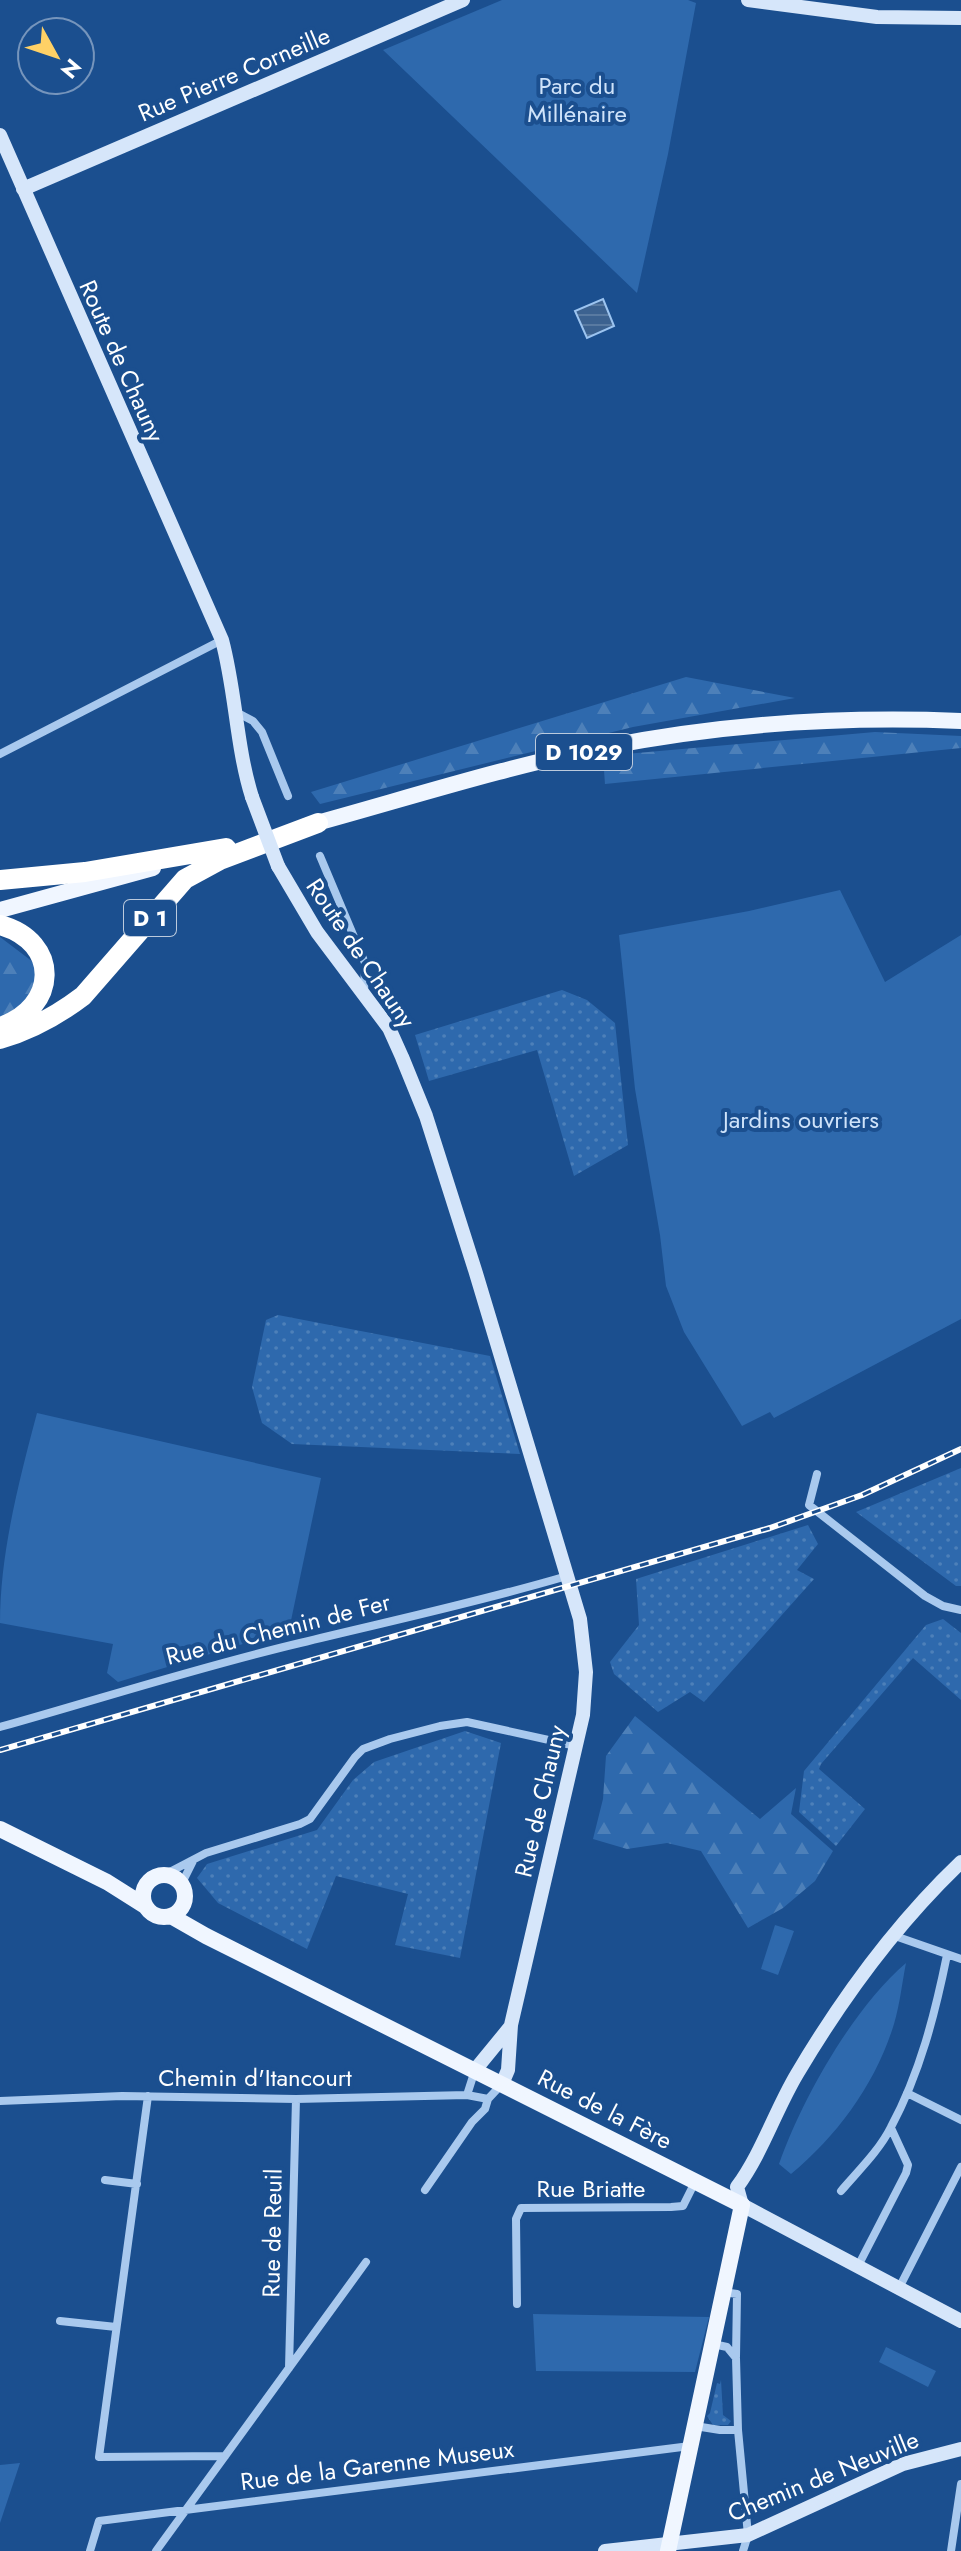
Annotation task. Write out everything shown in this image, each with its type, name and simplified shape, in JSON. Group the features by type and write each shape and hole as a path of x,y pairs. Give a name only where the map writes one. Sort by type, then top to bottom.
{"highway":[{"name":"D 1","path":"0,1039 38,1025 83,996 185,879 220,860 318,823"},
{"name":"D 1","path":"0,880 85,872 226,848"},
{"path":"0,925 12,928 27,938 38,952 46,976 41,994 28,1013 0,1027"}],"main road":[{"name":"D 1029","path":"0,910 537,763 670,736 794,722 961,720"},
{"path":"0,1829 107,1882 159,1917 171,1916 179,1911 185,1896 181,1885 171,1877 152,1879 145,1887 145,1906"},
{"path":"107,1882 145,1887"},
{"name":"Rue de la Fère","path":"183,1903 199,1925 225,1944"},
{"name":"Rue de la Fère","path":"171,1916 742,2205"},
{"path":"668,2548 742,2205"}],"street":[{"name":"Rue Pierre Corneille","path":"23,189 444,4 463,0"},
{"path":"748,0 877,17 961,18"},
{"name":"Route de Chauny","path":"0,135 222,640 245,775 278,866 317,932 389,1028 426,1116 570,1580"},
{"path":"0,754 222,640"},
{"path":"235,711 253,721 262,732 288,796"},
{"path":"320,856 365,963 364,993"},
{"path":"817,1474 809,1505 925,1596 959,1610 960,1621"},
{"name":"Rue du Chemin de Fer","path":"0,1727 196,1669 429,1611 570,1580"},
{"name":"Rue de Chauny","path":"502,2084 508,2070 511,2025 583,1715 586,1664 580,1619 570,1580"},
{"path":"162,1876 206,1853 310,1819 363,1749 390,1739 467,1722 577,1746"},
{"path":"181,1885 194,1859"},
{"path":"742,2205 737,2187 753,2164 814,2046 895,1936 961,1862"},
{"path":"895,1936 961,1959"},
{"path":"841,2191 891,2128 907,2093 932,2023 947,1955"},
{"name":"Rue de Chauny","path":"475,2070 511,2025"},
{"path":"467,2095 475,2070"},
{"path":"425,2190 472,2122 485,2109 488,2099 502,2084"},
{"path":"907,2093 961,2120"},
{"name":"Chemin d'Itancourt","path":"0,2101 148,2096 296,2099 467,2095 488,2099"},
{"path":"148,2096 99,2457 225,2456"},
{"name":"Rue de Reuil","path":"289,2369 296,2099"},
{"path":"858,2266 908,2165 891,2128"},
{"path":"899,2288 961,2167"},
{"path":"105,2180 137,2184"},
{"name":"Rue Briatte","path":"517,2304 516,2219 521,2208 683,2206 696,2181"},
{"name":"Rue de la Fère","path":"742,2205 961,2321"},
{"path":"156,2551 366,2262"},
{"path":"723,2292 737,2294 738,2430 748,2535 743,2551"},
{"path":"60,2321 116,2327"},
{"path":"712,2344 727,2347 736,2358"},
{"path":"695,2426 738,2430"},
{"name":"Rue de la Garenne Museux","path":"90,2551 99,2521 690,2446"},
{"name":"Chemin de Neuville","path":"605,2551 668,2548 748,2535 903,2464 961,2449"},
{"path":"951,2551 961,2484"}],"green space":[{"name":"Parc du Millénaire","path":"502,0 688,0 696,3 668,154 637,293 383,50"},
{"path":"686,677 795,698 633,727 320,804 311,792"},
{"path":"875,732 961,736 961,748 605,784 603,756"},
{"name":"Jardins ouvriers","path":"840,890 885,982 961,935 961,1319 774,1418 770,1412 742,1426 684,1332 666,1286 635,1089 619,935 749,911"},
{"path":"0,937 33,962 38,993 0,1019"},
{"path":"562,990 587,1000 615,1023 628,1145 574,1176 537,1050 429,1081 415,1035"},
{"path":"278,1315 490,1356 520,1454 292,1444 262,1423 252,1387 266,1320"},
{"path":"37,1413 321,1478 289,1630 118,1682 107,1673 113,1644 0,1623 7,1544"},
{"path":"961,1468 961,1586 956,1586 856,1512"},
{"path":"808,1525 818,1544 797,1570 814,1579 704,1702 690,1692 658,1712 614,1674 610,1662 639,1625 636,1579"},
{"path":"943,1619 961,1633 961,1700 913,1658 821,1764 819,1769 865,1809 836,1846 799,1812 804,1771 926,1625"},
{"path":"635,1716 760,1819 796,1788 791,1814 833,1851 815,1881 783,1908 748,1928 701,1851 667,1843 627,1849 593,1839 603,1799 606,1756"},
{"path":"465,1731 501,1743 460,1958 395,1945 408,1894 336,1876 307,1949 218,1903 197,1878 207,1864 317,1830 353,1780 374,1762"},
{"path":"775,1925 794,1931 778,1975 761,1969"},
{"path":"906,1963 894,2024 877,2067 839,2125 791,2174 779,2164 815,2084 867,2004"},
{"path":"533,2314 709,2317 695,2372 536,2371"},
{"path":"886,2347 936,2371 928,2387 879,2362"},
{"path":"721,2380 723,2415 731,2421 728,2425 713,2425 707,2416 717,2383 720,2384"},
{"path":"20,2463 0,2523 0,2465"}],"shaded area":[{"path":"603,299 614,326 587,338 575,311"}],"railway":[{"path":"0,1750 770,1528 862,1495 961,1449"}]}
